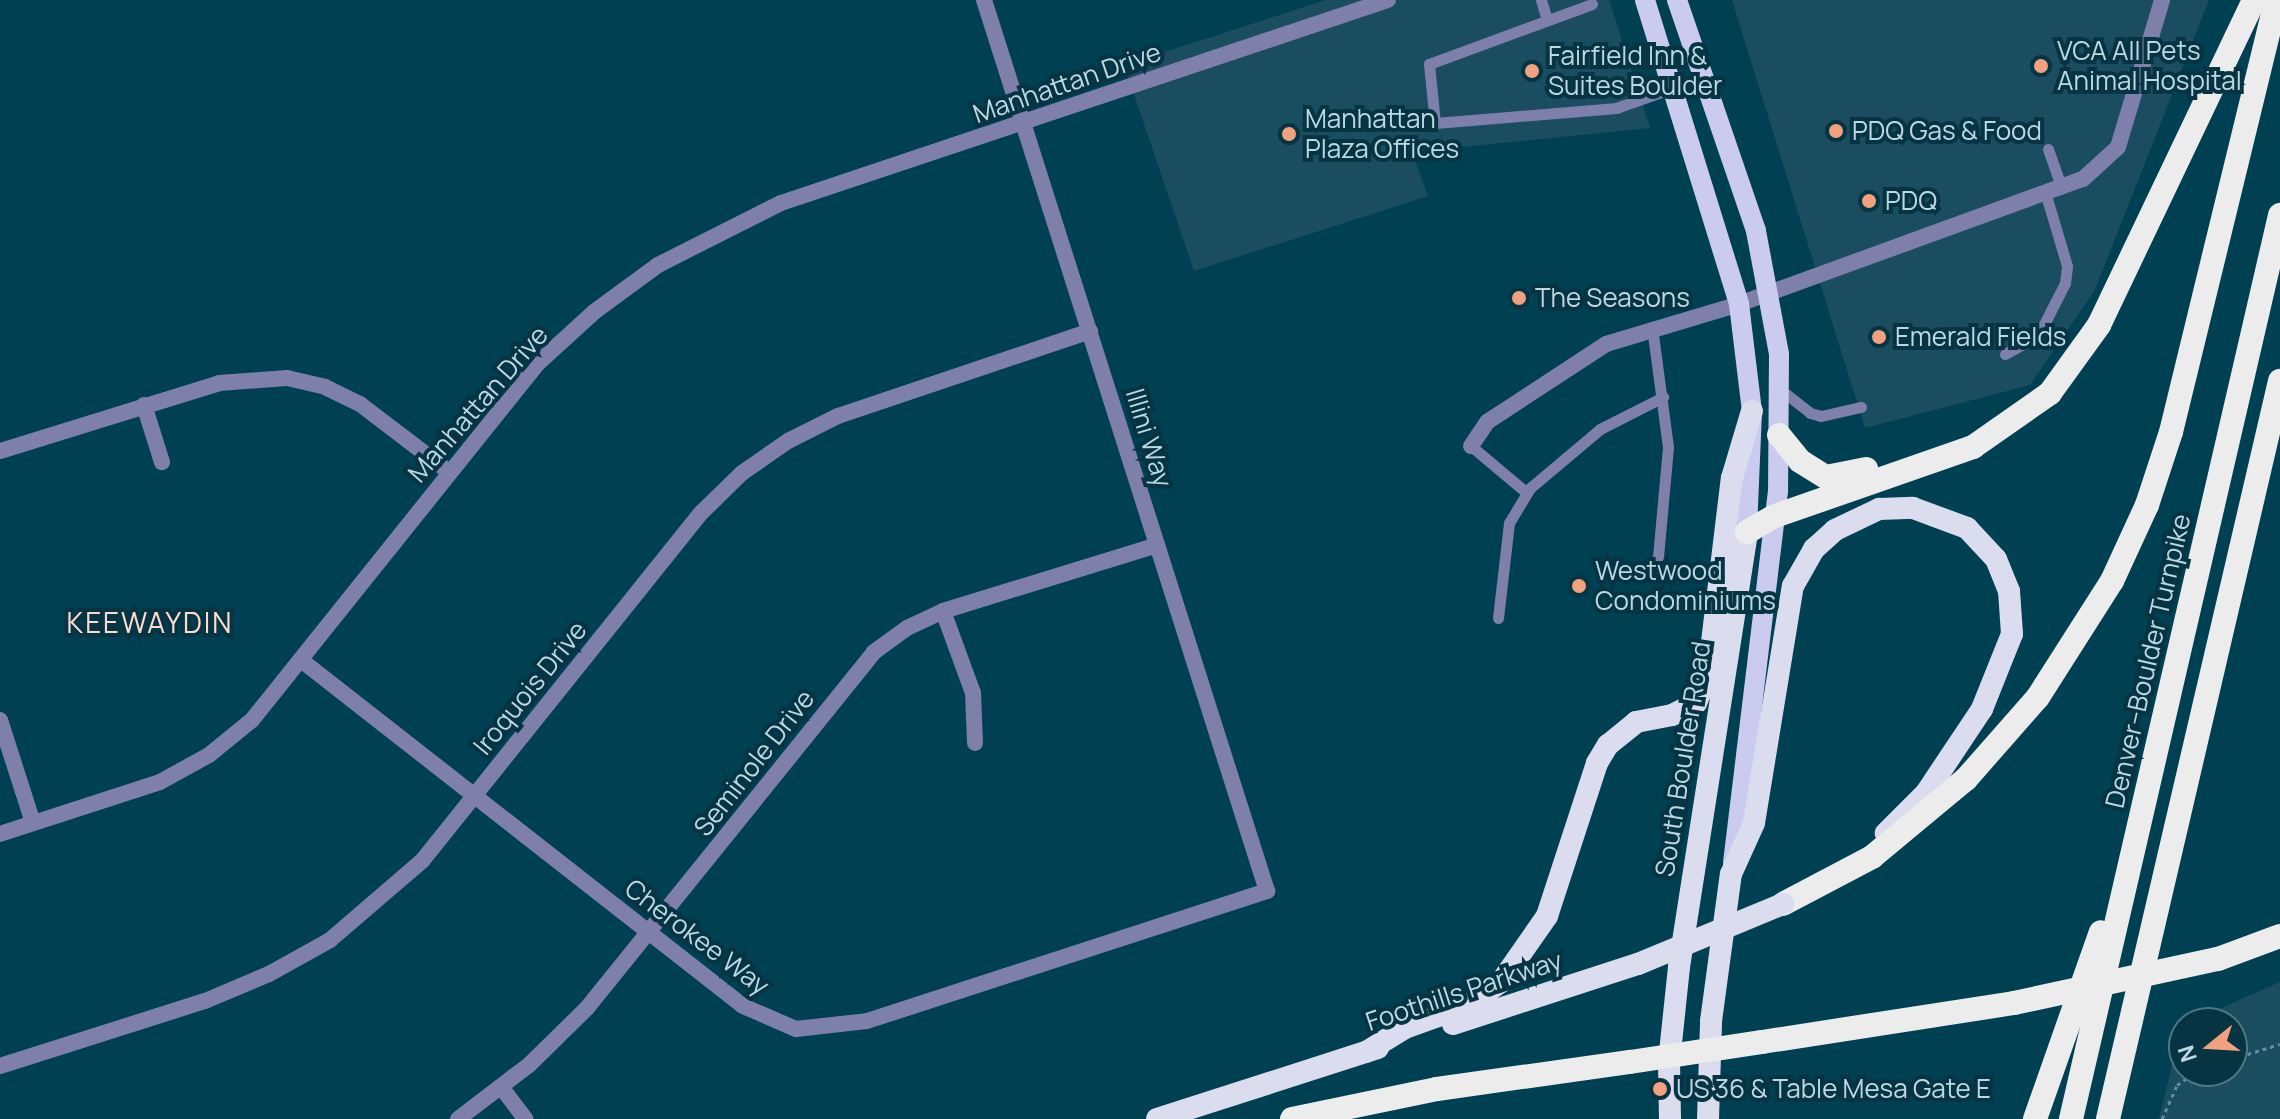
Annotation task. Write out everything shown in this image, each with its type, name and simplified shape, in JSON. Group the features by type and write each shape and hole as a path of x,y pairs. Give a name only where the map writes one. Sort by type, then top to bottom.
{"highway":[{"path":"1747,532 1775,516 1950,457 2005,429 2050,393 2099,325 2254,0"},
{"path":"1783,904 1872,857 1966,779 2038,697 2112,581 2147,505 2171,432 2276,0"},
{"name":"Denver–Boulder Turnpike","path":"2071,1119 2280,215"},
{"path":"2111,1119 2118,1075 2280,381"},
{"path":"1366,1052 1405,1028 1469,1005 1501,982 1547,916 1597,763 1608,745 1636,722 1684,711 1696,703 1708,675 1732,478 1752,411"},
{"path":"1779,435 1800,461 1826,477 1903,458 1950,457"},
{"name":"Foothills Parkway","path":"1157,1119 1638,964 1783,904 1892,828 1926,793 1996,681 2012,634 2009,591 1996,559 1953,520 1913,508 1879,509 1835,530 1804,562 1786,614 1754,823 1731,874"},
{"name":"South Boulder Road","path":"1670,1119 1669,1062 1679,967 1747,532"},
{"path":"2035,1119 2138,828"},
{"path":"1708,1119 1711,1021 1731,874"},
{"path":"1292,1119 1437,1089 2014,1003 2218,959 2280,936"}],"main road":[{"name":"South Boulder Road","path":"1645,0 1739,304 1752,411 1747,532"},
{"path":"1677,0 1756,231 1771,291 1781,390 1775,516 1731,874"}],"street":[{"name":"Illini Way","path":"984,0 1026,123 1267,891"},
{"name":"Manhattan Drive","path":"0,834 160,782 209,755 252,720 448,471 536,365 594,312 658,265 781,203 1388,0"},
{"path":"1471,446 1487,422 1606,344 1652,327 1739,304 2054,192 2106,163 2118,147 2162,0"},
{"name":"Iroquois Drive","path":"0,1066 205,1001 269,974 330,940 385,897 475,796 702,512 742,473 788,441 838,416 1090,331"},
{"path":"0,451 233,380 287,378 325,387 360,404 448,471"},
{"path":"144,405 162,462"},
{"name":"Seminole Drive","path":"458,1119 502,1088 587,1008 650,934 860,667 907,628 943,611 1157,545"},
{"path":"943,611 973,693 975,743"},
{"name":"Cherokee Way","path":"301,660 743,1006 796,1029 821,1029 867,1021 1267,891"},
{"path":"0,720 33,823"},
{"path":"502,1088 525,1119"}],"lane":[{"path":"1541,0 1547,20"},
{"path":"1592,4 1429,64 1435,123 1616,108 1673,88"},
{"path":"2005,354 2038,336 2065,283 2067,266 2048,149"},
{"path":"1652,327 1663,397 1668,462 1658,557"},
{"path":"1781,390 1810,413 1821,416 1861,407"},
{"path":"1498,618 1509,523 1527,493 1600,429 1663,397"},
{"path":"1471,446 1527,493"}],"path":[{"path":"2248,1054 2280,1044"},
{"path":"2162,1119 2176,1087"}],"shaded area":[{"path":"1326,0 1609,0 1650,128 1412,152 1428,196 1194,271 1124,65"},
{"path":"1732,0 2209,0 2095,290 2030,385 1865,428"},
{"path":"2280,982 2280,1119 2159,1119 2168,1082 2168,1087 2248,1087 2248,1007 2223,1007"}],"place":[{"name":"VCA All Pets Animal Hospital","path":"2041,66"},
{"name":"Fairfield Inn & Suites Boulder","path":"1532,71"},
{"name":"PDQ Gas & Food","path":"1836,131"},
{"name":"Manhattan Plaza Offices","path":"1289,134"},
{"name":"PDQ","path":"1869,201"},
{"name":"The Seasons","path":"1519,298"},
{"name":"Emerald Fields","path":"1879,337"},
{"name":"Westwood Condominiums","path":"1579,586"},
{"name":"US 36 & Table Mesa Gate E","path":"1660,1089"}],"district":[{"name":"KEEWAYDIN","path":"150,622"}]}
